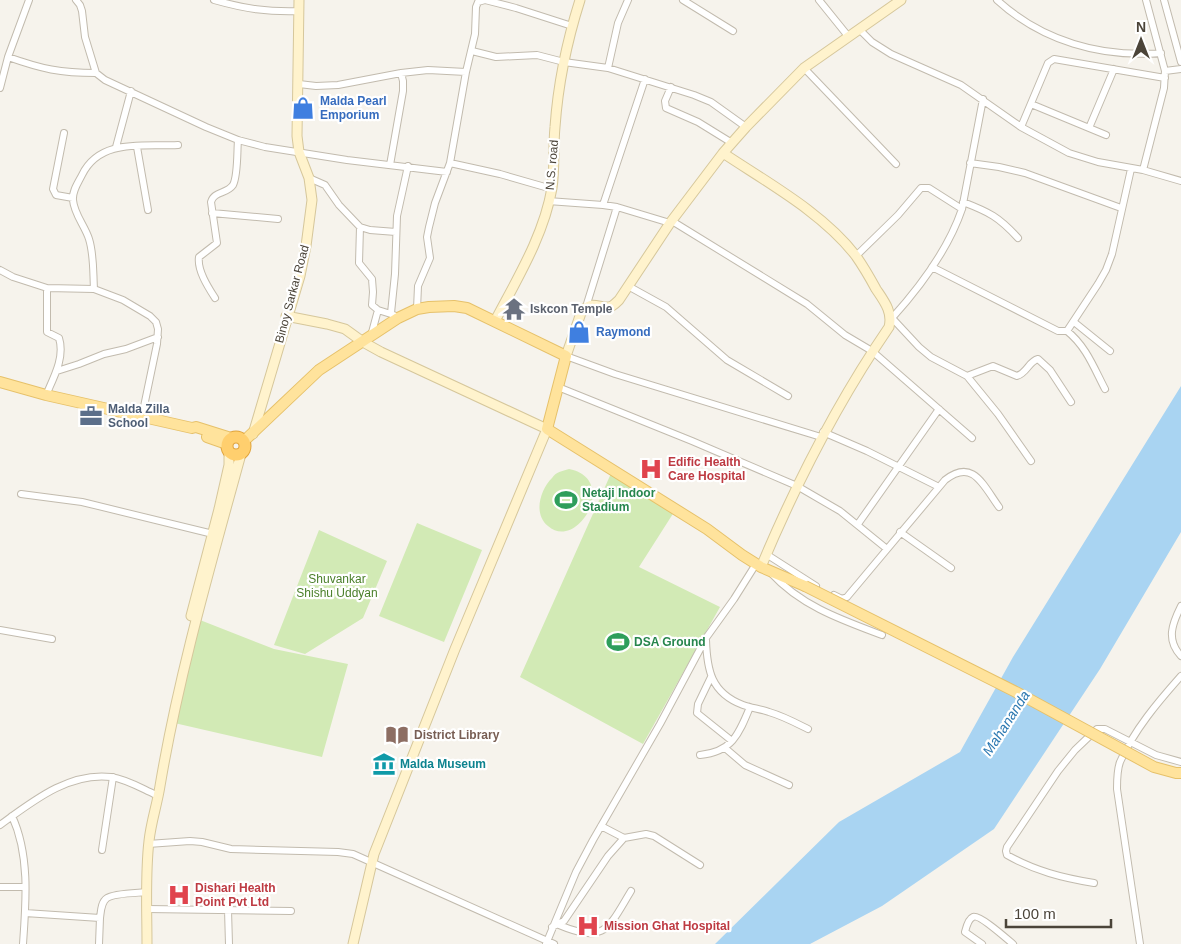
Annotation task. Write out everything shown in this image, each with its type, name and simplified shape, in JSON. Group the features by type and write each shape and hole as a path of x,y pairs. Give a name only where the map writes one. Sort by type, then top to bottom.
{"main road":[{"path":"0,382 46,395 192,428 193,431 240,443 334,362 367,340 395,316 417,309 454,306 467,308 566,356 547,429 707,529 742,555 761,566 805,586 1016,692 1154,766 1181,773"}],"street":[{"path":"0,88 3,65 8,57 29,0"},
{"path":"78,0 82,11 85,37 96,73 105,80 238,140 265,147 347,160 447,172"},
{"path":"214,0 271,12 300,11"},
{"name":"Binoy Sarkar Road","path":"240,443 300,276 306,246 312,200 309,178 299,152 296,136 299,0"},
{"path":"417,309 418,286 430,258 427,237 450,163 466,72 475,34 476,7 478,2 485,0 572,26"},
{"name":"N.S. road","path":"495,321 532,250 552,189 557,103 572,26 580,0"},
{"path":"608,68 618,23 628,0"},
{"path":"683,0 733,31"},
{"path":"819,0 848,36"},
{"path":"586,307 594,304 606,307 612,306 619,300 671,222 723,153 746,126 804,68 901,0"},
{"path":"997,0 1032,27 1056,38 1081,46 1112,52 1136,55 1161,53"},
{"path":"1143,170 1158,115 1166,70 1146,0"},
{"path":"1164,0 1181,62"},
{"path":"859,29 872,42 891,54 961,85 1021,127 1069,153 1098,162 1143,170 1181,181"},
{"path":"472,51 496,57 537,55 564,62 608,68 671,87 711,102 746,126"},
{"path":"8,57 48,70 67,73 96,73"},
{"path":"1021,127 1050,60 1057,59 1165,78"},
{"path":"804,68 896,164"},
{"path":"1089,128 1114,69"},
{"path":"1166,70 1181,69"},
{"path":"298,84 316,86 338,85 428,70 466,72"},
{"path":"390,165 404,91 404,81 401,73"},
{"path":"602,205 645,79"},
{"path":"671,87 665,105 668,111 698,122 732,143"},
{"path":"116,148 131,91"},
{"path":"546,942 555,926 576,872 660,724 706,638 761,566 796,486 822,435 872,351 889,327 892,318 912,295 950,238 963,205 983,99"},
{"path":"1031,104 1106,135"},
{"path":"64,133 53,188 56,195 73,198"},
{"path":"215,298 207,286 198,262 199,257 217,243 212,213 212,198 232,186 235,179 238,140"},
{"path":"94,289 93,258 89,238 75,210 73,198 75,188 86,167 103,152 116,148 178,145"},
{"path":"138,147 148,210"},
{"path":"723,153 806,208 833,232 856,256 888,307 892,318 918,347 931,358 967,376 998,414 1031,461"},
{"path":"450,163 500,174 552,189"},
{"path":"970,163 1025,173 1121,208"},
{"path":"360,227 359,263 372,279 372,305 378,310 395,316 396,232 400,196 408,166"},
{"path":"1067,331 1106,270 1112,254 1131,169"},
{"path":"309,178 325,185 339,205 360,227 370,230 396,232"},
{"path":"856,256 898,215 920,188 929,188 963,205 986,210 998,217 1018,238"},
{"path":"548,201 617,207 671,222 807,304 846,335 872,351 972,438"},
{"path":"617,207 586,307 581,313 566,356 615,374 822,435 900,467 939,487"},
{"path":"212,213 278,219"},
{"path":"932,267 1058,331 1067,331 1084,348 1105,389"},
{"path":"0,270 13,277 47,288 94,289 123,300 150,316 156,322 158,337 142,416"},
{"path":"628,286 666,307 727,360 788,396"},
{"path":"46,395 60,361 60,340 47,332 47,288"},
{"path":"367,340 378,310"},
{"path":"286,316 344,329 547,429 455,649 378,844 353,944"},
{"path":"1074,322 1110,351"},
{"path":"57,371 104,354 126,350 158,337"},
{"path":"967,376 993,366 1017,376 1032,361 1038,359 1050,370 1071,402"},
{"path":"558,387 700,444 796,486 829,504 858,524 886,549"},
{"path":"858,524 900,467 939,409"},
{"path":"155,805 154,794 159,756 169,706 229,464 240,443"},
{"path":"147,944 148,844 155,805 185,663 240,443"},
{"path":"766,554 812,584 842,599 847,597 900,532 939,487 954,473 962,471 971,473 978,479 999,507"},
{"path":"21,494 82,502 212,534"},
{"path":"900,532 951,568"},
{"path":"761,566 804,601 830,615 882,636"},
{"path":"1181,606 1171,630 1172,641 1181,656"},
{"path":"0,630 52,639"},
{"path":"706,638 707,661 711,677 718,689 729,698 750,708 770,712 808,729"},
{"path":"1140,944 1117,788 1119,763 1150,713 1181,676"},
{"path":"711,677 698,704 697,713 732,741"},
{"path":"700,755 711,754 726,748 743,725 750,708"},
{"path":"1094,883 1051,875 1007,855 1006,851 1058,771 1075,750 1097,729 1105,729 1156,755 1181,762"},
{"path":"726,748 745,765 789,785"},
{"path":"0,825 44,795 66,783 92,777 113,777 134,784 154,794"},
{"path":"102,850 113,777"},
{"path":"12,816 19,831 24,852 24,944"},
{"path":"601,826 624,838 646,834 654,836 700,865"},
{"path":"555,926 564,921 608,856 624,838"},
{"path":"148,844 190,841 231,849 353,854 554,944"},
{"path":"0,887 25,887"},
{"path":"555,926 578,934 596,935 613,921 631,891"},
{"path":"99,944 102,904 106,898 148,892"},
{"path":"147,909 291,911"},
{"path":"228,910 229,944"},
{"path":"25,913 100,918"},
{"path":"982,944 965,932 968,923 973,917 992,927 1013,944"}],"green space":[{"name":"Netaji Indoor Stadium","path":"569,469 584,475 591,486 592,498 588,511 581,522 571,529 559,531 548,526 543,521 540,502 544,489 554,476 559,472"},
{"name":"DSA Ground","path":"613,469 676,509 639,567 720,607 643,744 520,677"},
{"path":"417,523 482,550 444,642 379,616"},
{"name":"Shuvankar Shishu Uddyan","path":"319,530 387,561 363,618 305,654 274,645"},
{"path":"200,620 274,649 348,664 322,757 170,722"}],"water":[{"name":"Mahananda","path":"1181,386 1181,532 1100,669 994,829 882,906 810,944 715,944 839,822 960,752 1013,657"}],"place":[{"name":"Malda Pearl Emporium","path":"303,108"},
{"name":"Iskcon Temple","path":"514,309"},
{"name":"Raymond","path":"579,332"},
{"name":"Malda Zilla School","path":"91,416"},
{"name":"Edific Health Care Hospital","path":"651,469"},
{"name":"Netaji Indoor Stadium","path":"566,500"},
{"name":"DSA Ground","path":"618,642"},
{"name":"District Library","path":"397,735"},
{"name":"Malda Museum","path":"384,764"},
{"name":"Dishari Health Point Pvt Ltd","path":"179,895"},
{"name":"Mission Ghat Hospital","path":"588,926"}]}
